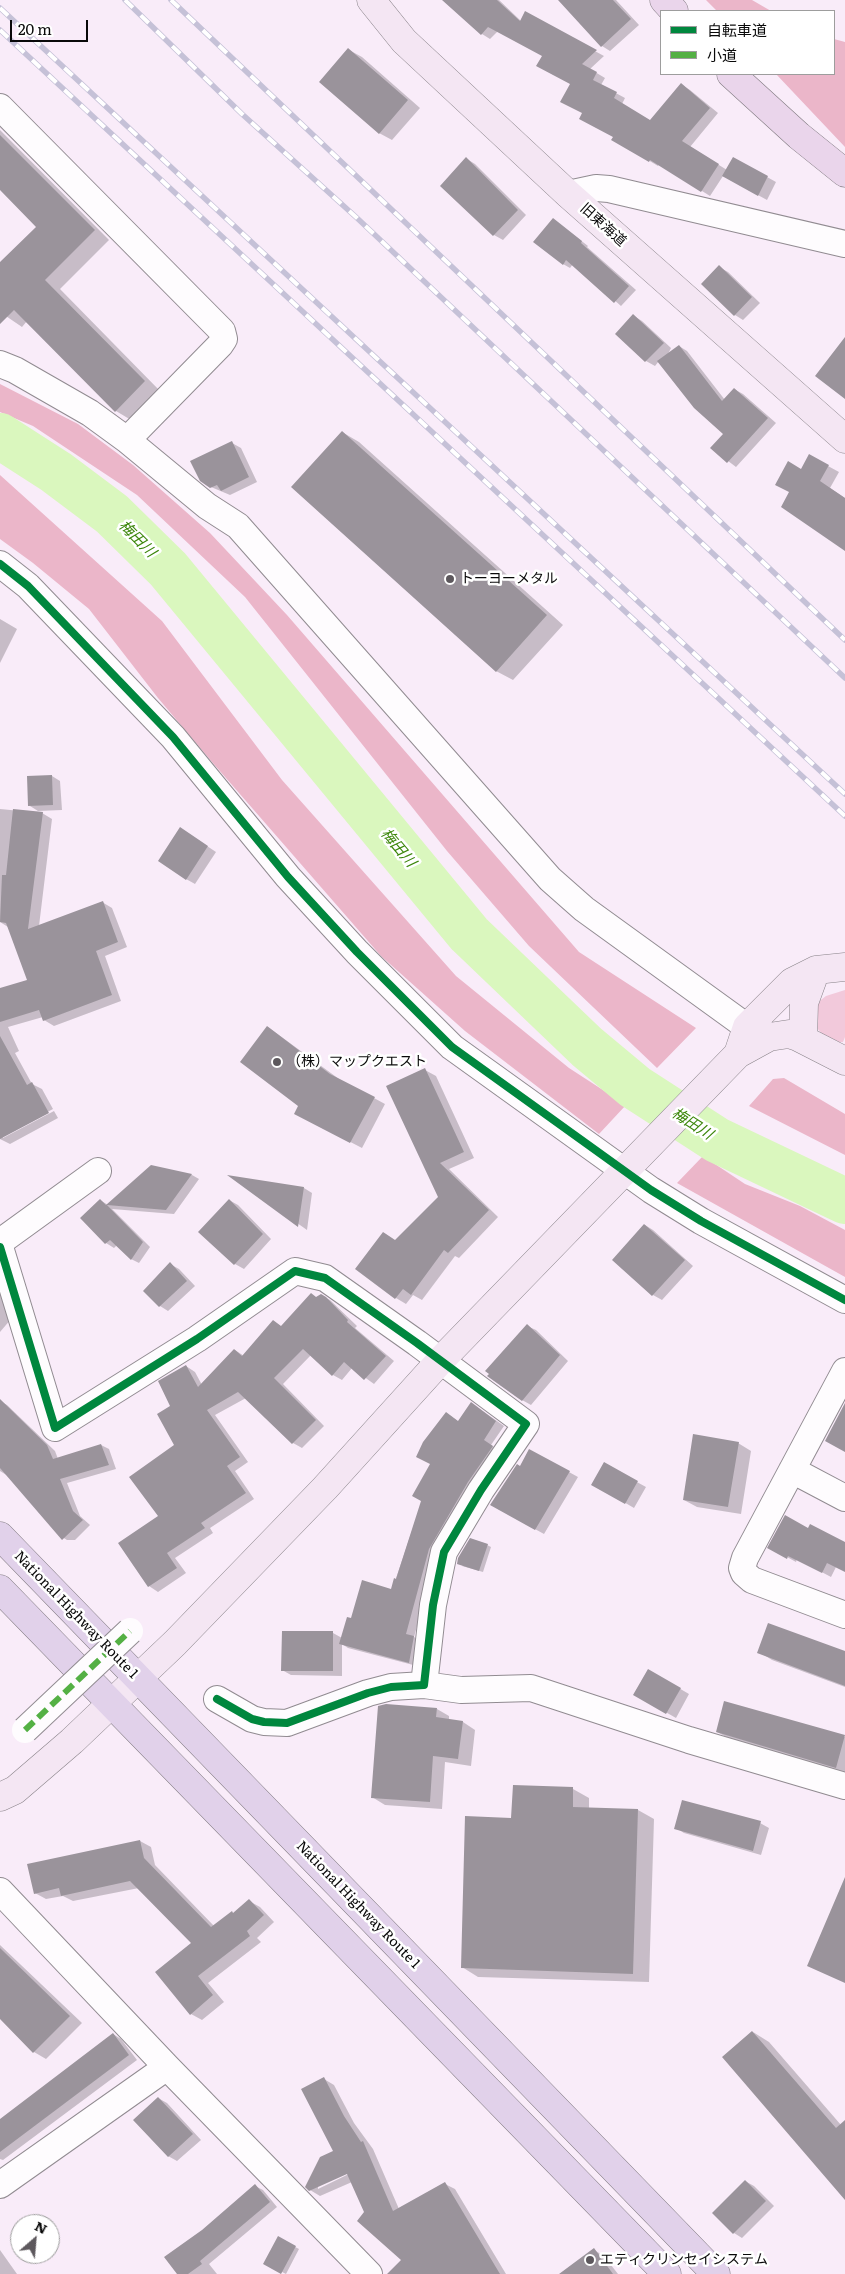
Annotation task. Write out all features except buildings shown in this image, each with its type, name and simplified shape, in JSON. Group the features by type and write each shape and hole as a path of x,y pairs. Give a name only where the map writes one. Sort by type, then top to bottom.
{"highway":[{"name":"National Highway Route 1","path":"0,1536 716,2274"},
{"path":"0,1589 667,2274"}],"main road":[{"path":"664,0 673,10"},
{"path":"732,75 799,136 845,173"}],"street":[{"name":"旧東海道","path":"371,0 404,41 568,194 845,439"},
{"path":"0,107 222,331 224,339 220,346 127,440"},
{"path":"568,194 596,188 609,188 845,244"},
{"path":"0,364 16,370 90,413 127,440 207,506 238,526 556,885 580,905 747,1027"},
{"path":"0,564 28,586 173,737 288,877 356,952 452,1048 631,1166 700,1221 845,1300"},
{"path":"738,1054 747,1027 792,982 816,970 845,967"},
{"path":"803,1039 804,1004 816,970"},
{"path":"0,1797 15,1790 175,1643 325,1488 440,1360 738,1054 774,1035 789,1034 845,1060"},
{"path":"0,1242 98,1171"},
{"path":"0,1247 55,1428 197,1339 295,1271 325,1278 526,1424 481,1490 444,1552 433,1605 424,1685"},
{"path":"845,1371 745,1558 742,1568 744,1573 752,1580 845,1615"},
{"path":"792,1470 845,1498"},
{"path":"25,1730 130,1631"},
{"path":"216,1699 252,1719 264,1722 287,1723 368,1693 391,1687 424,1685 461,1690 531,1688 689,1740 845,1786"},
{"path":"0,1891 167,2067 369,2274"},
{"path":"0,2185 167,2067"}],"shaded area":[{"path":"706,0 752,0 769,10 716,10"},
{"path":"835,39 845,42 845,147 777,75 835,75"},
{"path":"0,384 78,424 133,465 210,533 287,615 579,952 696,1028 657,1068 529,946 447,851 245,597 137,495 33,426 0,412"},
{"path":"0,475 162,621 282,780 456,976 569,1068 626,1105 599,1134 465,1031 381,956 158,698 89,609 33,563 0,539"},
{"path":"845,990 845,1037 843,1042 839,1042 823,1035 816,1027 817,1003 826,996"},
{"path":"784,1078 845,1114 845,1155 749,1106 773,1079"},
{"path":"703,1156 745,1184 800,1206 845,1230 845,1277 677,1183"}],"waterway":[{"name":"梅田川","path":"0,436 56,472 112,514 168,569 469,934 587,1047 635,1087 717,1140 845,1201"}],"railway":[{"path":"125,0 242,114 357,218 845,678"},
{"path":"171,0 845,640"},
{"path":"0,8 845,794"},
{"path":"0,30 845,816"}],"marked path":[{"path":"25,1730 130,1631"}],"cycle path":[{"path":"0,564 28,586 173,737 288,877 357,952 452,1047 651,1190 701,1221 845,1300"},
{"path":"0,1247 55,1428 197,1339 295,1271 325,1278 526,1424 481,1490 444,1552 433,1605 424,1685 391,1687 368,1693 287,1723 264,1722 252,1719 217,1699"}],"place":[{"name":"トーヨーメタル","path":"450,579"},
{"name":"（株）マップクエスト","path":"277,1062"},
{"name":"エティクリンセイシステム","path":"590,2260"}]}
